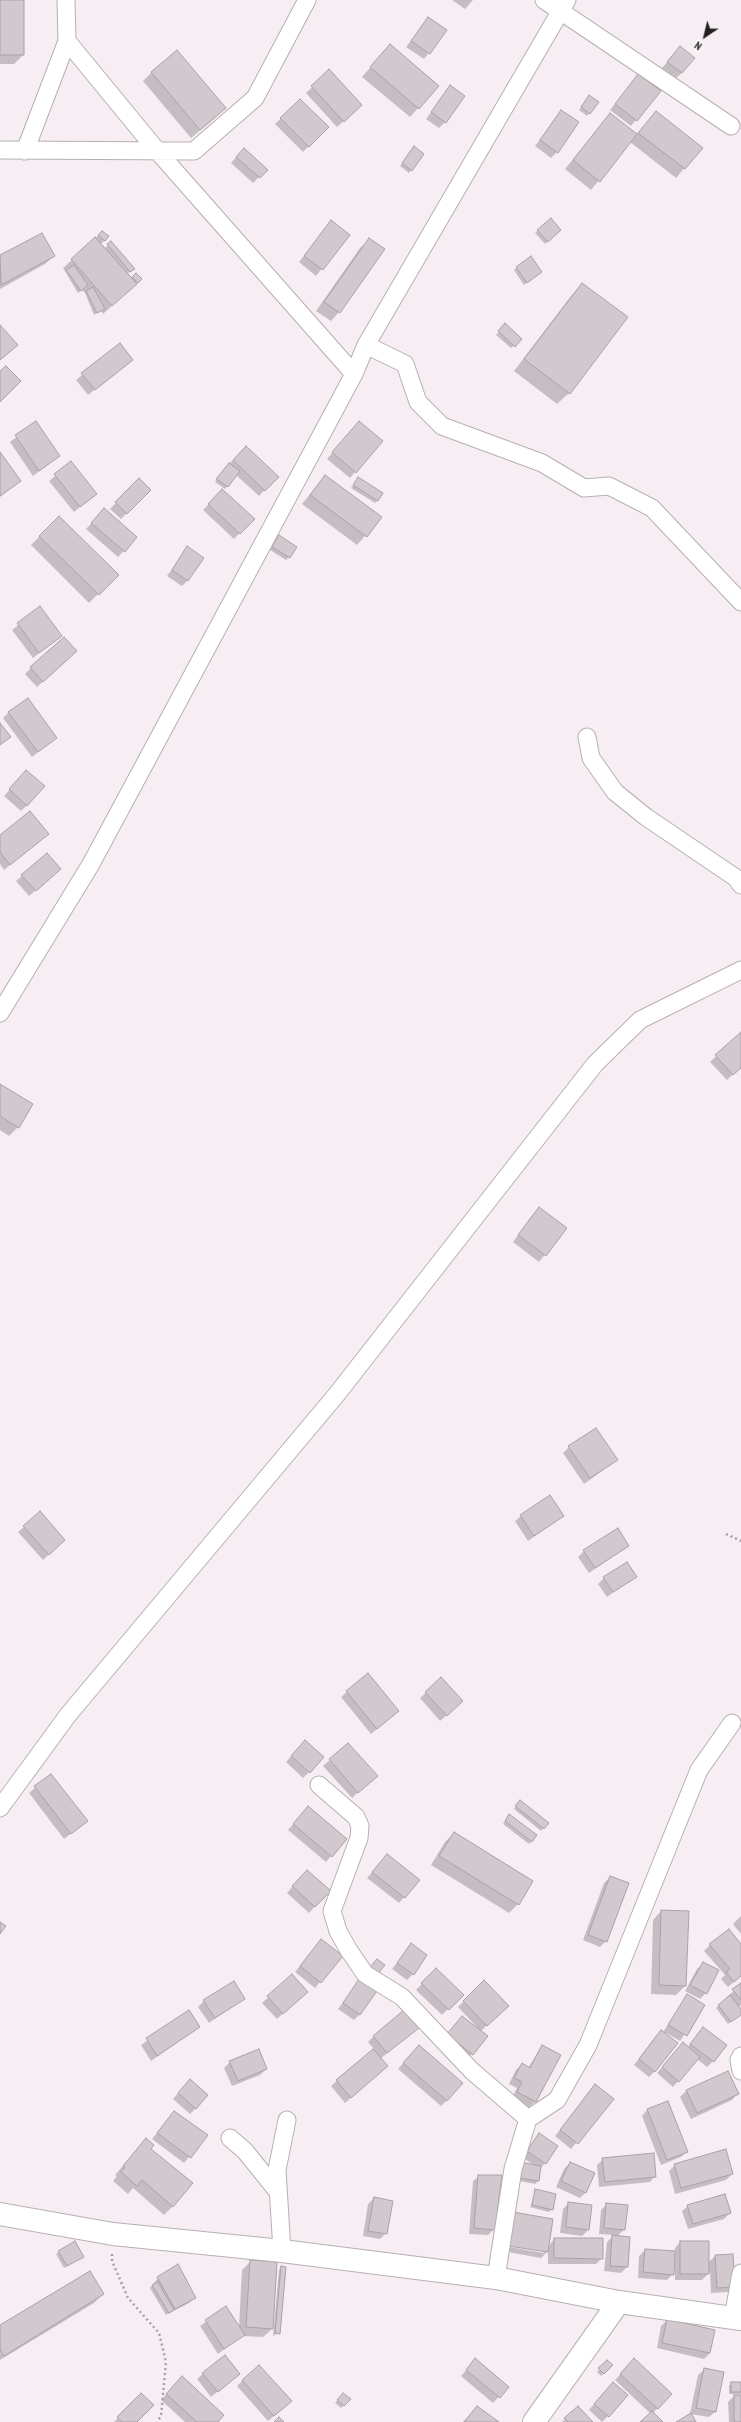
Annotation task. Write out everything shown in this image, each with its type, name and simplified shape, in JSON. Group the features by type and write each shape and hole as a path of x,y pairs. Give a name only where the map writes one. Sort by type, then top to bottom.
{"street":[{"path":"25,151 67,40 66,0"},
{"path":"0,150 159,153 194,151 255,98 307,0"},
{"path":"544,0 563,6 731,126"},
{"path":"0,1013 91,864 354,374 366,345 563,6"},
{"path":"67,40 159,153 354,374"},
{"path":"366,345 405,364 418,402 442,426 542,463 584,488 609,486 652,508 741,602"},
{"path":"587,737 591,758 615,792 646,818 736,878 741,885"},
{"path":"0,1808 68,1715 337,1394 596,1064 640,1020 741,970"},
{"path":"496,2278 513,2169 528,2119 557,2100 588,2045 699,1770 732,1723"},
{"path":"318,1785 356,1817 360,1826 359,1838 332,1911 338,1931 348,1949 365,1974 402,1997 472,2070 528,2119"},
{"path":"741,2056 739,2060 741,2071"},
{"path":"282,2250 277,2161 287,2120"},
{"path":"230,2138 245,2151 280,2194"},
{"path":"0,2214 113,2234 282,2250 496,2278 620,2302 737,2319 741,2273"},
{"path":"534,2422 620,2302"}],"path":[{"path":"726,1534 741,1542"},
{"path":"113,2234 112,2261 128,2298 159,2333 166,2362 161,2416 156,2422"}],"building":[{"path":"0,0 24,0 24,55 0,55"},
{"path":"428,17 447,30 430,54 411,41"},
{"path":"390,44 439,86 419,109 370,67"},
{"path":"680,46 695,58 682,73 667,62"},
{"path":"177,50 226,108 200,130 151,72"},
{"path":"329,69 362,105 344,122 311,86"},
{"path":"638,74 661,91 637,121 615,104"},
{"path":"450,85 465,96 446,123 431,112"},
{"path":"589,95 599,102 590,114 581,107"},
{"path":"300,99 329,127 309,147 280,118"},
{"path":"561,110 579,122 558,153 540,140"},
{"path":"656,111 703,148 685,169 638,133"},
{"path":"610,113 637,134 600,182 573,160"},
{"path":"414,146 424,154 412,171 402,163"},
{"path":"244,148 268,170 260,178 236,157"},
{"path":"551,218 561,230 548,242 537,230"},
{"path":"331,220 350,235 323,270 304,256"},
{"path":"102,231 109,236 105,241 98,235"},
{"path":"42,233 55,256 1,285 0,255"},
{"path":"95,237 137,284 112,306 71,259"},
{"path":"369,238 385,249 340,313 324,302"},
{"path":"111,241 135,269 130,272 107,244"},
{"path":"531,256 542,272 527,283 516,267"},
{"path":"74,265 88,285 81,291 66,270"},
{"path":"136,273 142,279 138,283 132,277"},
{"path":"582,283 628,317 570,394 524,359"},
{"path":"93,287 105,309 97,313 86,291"},
{"path":"505,323 522,339 515,347 498,331"},
{"path":"0,325 18,345 0,360"},
{"path":"120,343 133,360 95,390 81,373"},
{"path":"6,366 21,381 0,402 0,371"},
{"path":"36,421 60,456 39,471 15,435"},
{"path":"359,421 383,441 356,473 332,452"},
{"path":"246,446 279,477 265,491 233,460"},
{"path":"0,452 21,481 0,496"},
{"path":"71,461 97,494 80,507 54,474"},
{"path":"229,463 240,471 228,487 216,479"},
{"path":"325,475 382,517 367,537 310,495"},
{"path":"358,477 383,493 378,501 353,485"},
{"path":"139,478 151,490 127,514 115,502"},
{"path":"222,489 255,519 240,534 208,504"},
{"path":"104,508 137,537 125,552 91,523"},
{"path":"59,516 119,575 99,595 39,536"},
{"path":"279,535 297,547 290,558 272,547"},
{"path":"187,546 204,558 188,581 172,570"},
{"path":"40,606 62,636 39,653 17,623"},
{"path":"64,637 77,651 43,682 30,667"},
{"path":"28,698 57,738 38,752 8,712"},
{"path":"0,723 11,737 0,745"},
{"path":"26,770 45,786 27,806 9,789"},
{"path":"30,811 49,834 10,865 0,852 0,835"},
{"path":"47,853 61,869 36,891 21,875"},
{"path":"741,1032 741,1068 733,1075 715,1055"},
{"path":"0,1084 33,1104 19,1128 0,1116"},
{"path":"539,1207 567,1228 546,1256 518,1235"},
{"path":"596,1428 618,1460 590,1478 568,1446"},
{"path":"550,1495 564,1516 534,1536 520,1515"},
{"path":"40,1511 65,1540 49,1555 23,1526"},
{"path":"618,1528 629,1546 595,1568 583,1550"},
{"path":"627,1562 637,1577 613,1592 603,1577"},
{"path":"368,1673 399,1711 377,1729 346,1691"},
{"path":"441,1677 463,1701 447,1716 425,1692"},
{"path":"305,1740 324,1757 310,1773 291,1756"},
{"path":"348,1743 378,1776 358,1793 329,1759"},
{"path":"51,1774 88,1821 71,1834 34,1786"},
{"path":"520,1800 549,1823 544,1829 515,1806"},
{"path":"308,1806 347,1839 332,1857 293,1824"},
{"path":"509,1814 537,1835 532,1842 505,1821"},
{"path":"454,1832 533,1881 519,1905 439,1856"},
{"path":"387,1854 420,1880 405,1898 372,1872"},
{"path":"307,1870 331,1891 315,1907 292,1886"},
{"path":"610,1876 629,1883 607,1942 588,1935"},
{"path":"661,1910 689,1911 686,1986 659,1985"},
{"path":"0,1922 6,1926 0,1934"},
{"path":"729,1929 741,1944 741,1976 734,1982 726,1972 730,1969 709,1944"},
{"path":"321,1939 343,1956 321,1983 300,1966"},
{"path":"411,1943 427,1955 414,1975 397,1963"},
{"path":"377,1959 385,1965 377,1975 369,1968"},
{"path":"703,1962 719,1970 707,1994 690,1985"},
{"path":"436,1968 464,1995 449,2010 421,1983"},
{"path":"292,1974 308,1992 283,2014 267,1996"},
{"path":"361,1976 379,1988 360,2015 343,2003"},
{"path":"484,1980 509,2006 487,2026 463,2001"},
{"path":"234,1981 245,1999 215,2018 203,2000"},
{"path":"741,1983 741,2000 732,1989"},
{"path":"687,1994 705,2005 687,2036 668,2025"},
{"path":"730,1995 741,2009 741,2015 731,2022 718,2005"},
{"path":"189,2010 200,2027 157,2056 146,2038"},
{"path":"404,2010 419,2028 387,2053 373,2036"},
{"path":"462,2016 488,2036 473,2055 447,2034"},
{"path":"703,2027 727,2045 714,2062 690,2044"},
{"path":"661,2030 678,2043 655,2072 639,2059"},
{"path":"683,2042 700,2057 679,2082 662,2067"},
{"path":"419,2045 463,2083 447,2101 403,2063"},
{"path":"542,2045 561,2055 536,2102 517,2092 522,2082 514,2078 522,2063 530,2068"},
{"path":"259,2049 267,2069 238,2081 229,2061"},
{"path":"373,2049 388,2066 351,2098 336,2080"},
{"path":"728,2071 739,2094 697,2113 686,2090"},
{"path":"190,2079 208,2095 196,2109 178,2093"},
{"path":"595,2084 614,2099 578,2144 560,2130"},
{"path":"668,2101 688,2152 667,2160 647,2109"},
{"path":"174,2111 208,2135 191,2158 157,2133"},
{"path":"539,2133 558,2146 546,2164 527,2151"},
{"path":"146,2138 154,2145 151,2149 193,2183 173,2207 142,2180 137,2186 121,2172 125,2167 123,2166"},
{"path":"726,2149 733,2174 681,2188 674,2164"},
{"path":"654,2153 656,2177 605,2182 602,2158"},
{"path":"520,2162 541,2166 539,2181 518,2178"},
{"path":"570,2162 595,2173 586,2193 561,2181"},
{"path":"478,2175 502,2175 495,2230 474,2228"},
{"path":"535,2189 556,2194 553,2210 532,2205"},
{"path":"725,2194 731,2213 693,2224 687,2205"},
{"path":"374,2197 393,2201 387,2234 368,2231"},
{"path":"568,2202 592,2205 589,2230 566,2227"},
{"path":"606,2203 628,2205 625,2230 604,2228"},
{"path":"513,2212 553,2219 548,2252 508,2246"},
{"path":"612,2235 630,2237 628,2267 610,2266"},
{"path":"554,2238 603,2238 603,2259 554,2258"},
{"path":"75,2241 84,2257 67,2266 58,2251"},
{"path":"680,2241 709,2241 709,2274 680,2274"},
{"path":"645,2249 675,2251 674,2275 643,2272"},
{"path":"733,2254 735,2287 717,2288 715,2255"},
{"path":"250,2260 277,2262 273,2329 246,2327"},
{"path":"178,2264 196,2298 175,2309 157,2277"},
{"path":"281,2266 286,2267 280,2334 275,2333"},
{"path":"90,2271 104,2294 4,2356 0,2349 0,2325"},
{"path":"158,2282 174,2310 169,2313 152,2285"},
{"path":"226,2306 245,2335 224,2349 205,2320"},
{"path":"667,2319 715,2330 710,2353 662,2343"},
{"path":"225,2355 240,2374 218,2392 202,2373"},
{"path":"475,2358 509,2387 500,2398 466,2370"},
{"path":"634,2358 672,2394 658,2409 620,2374"},
{"path":"607,2360 613,2365 604,2374 598,2368"},
{"path":"259,2365 292,2401 274,2416 242,2380"},
{"path":"704,2368 724,2372 716,2412 696,2408"},
{"path":"182,2376 224,2415 218,2422 197,2422 166,2394"},
{"path":"613,2382 628,2395 609,2417 594,2404"},
{"path":"731,2382 741,2382 741,2392 731,2392"},
{"path":"141,2393 154,2405 137,2422 122,2422 117,2417"},
{"path":"343,2393 351,2399 344,2406 337,2400"},
{"path":"734,2395 741,2395 741,2422 734,2422"},
{"path":"477,2406 499,2422 464,2422"},
{"path":"578,2406 593,2422 568,2422 564,2418"},
{"path":"652,2411 663,2422 640,2422"},
{"path":"691,2413 696,2422 676,2422"},
{"path":"279,2417 284,2422 274,2422"}]}
